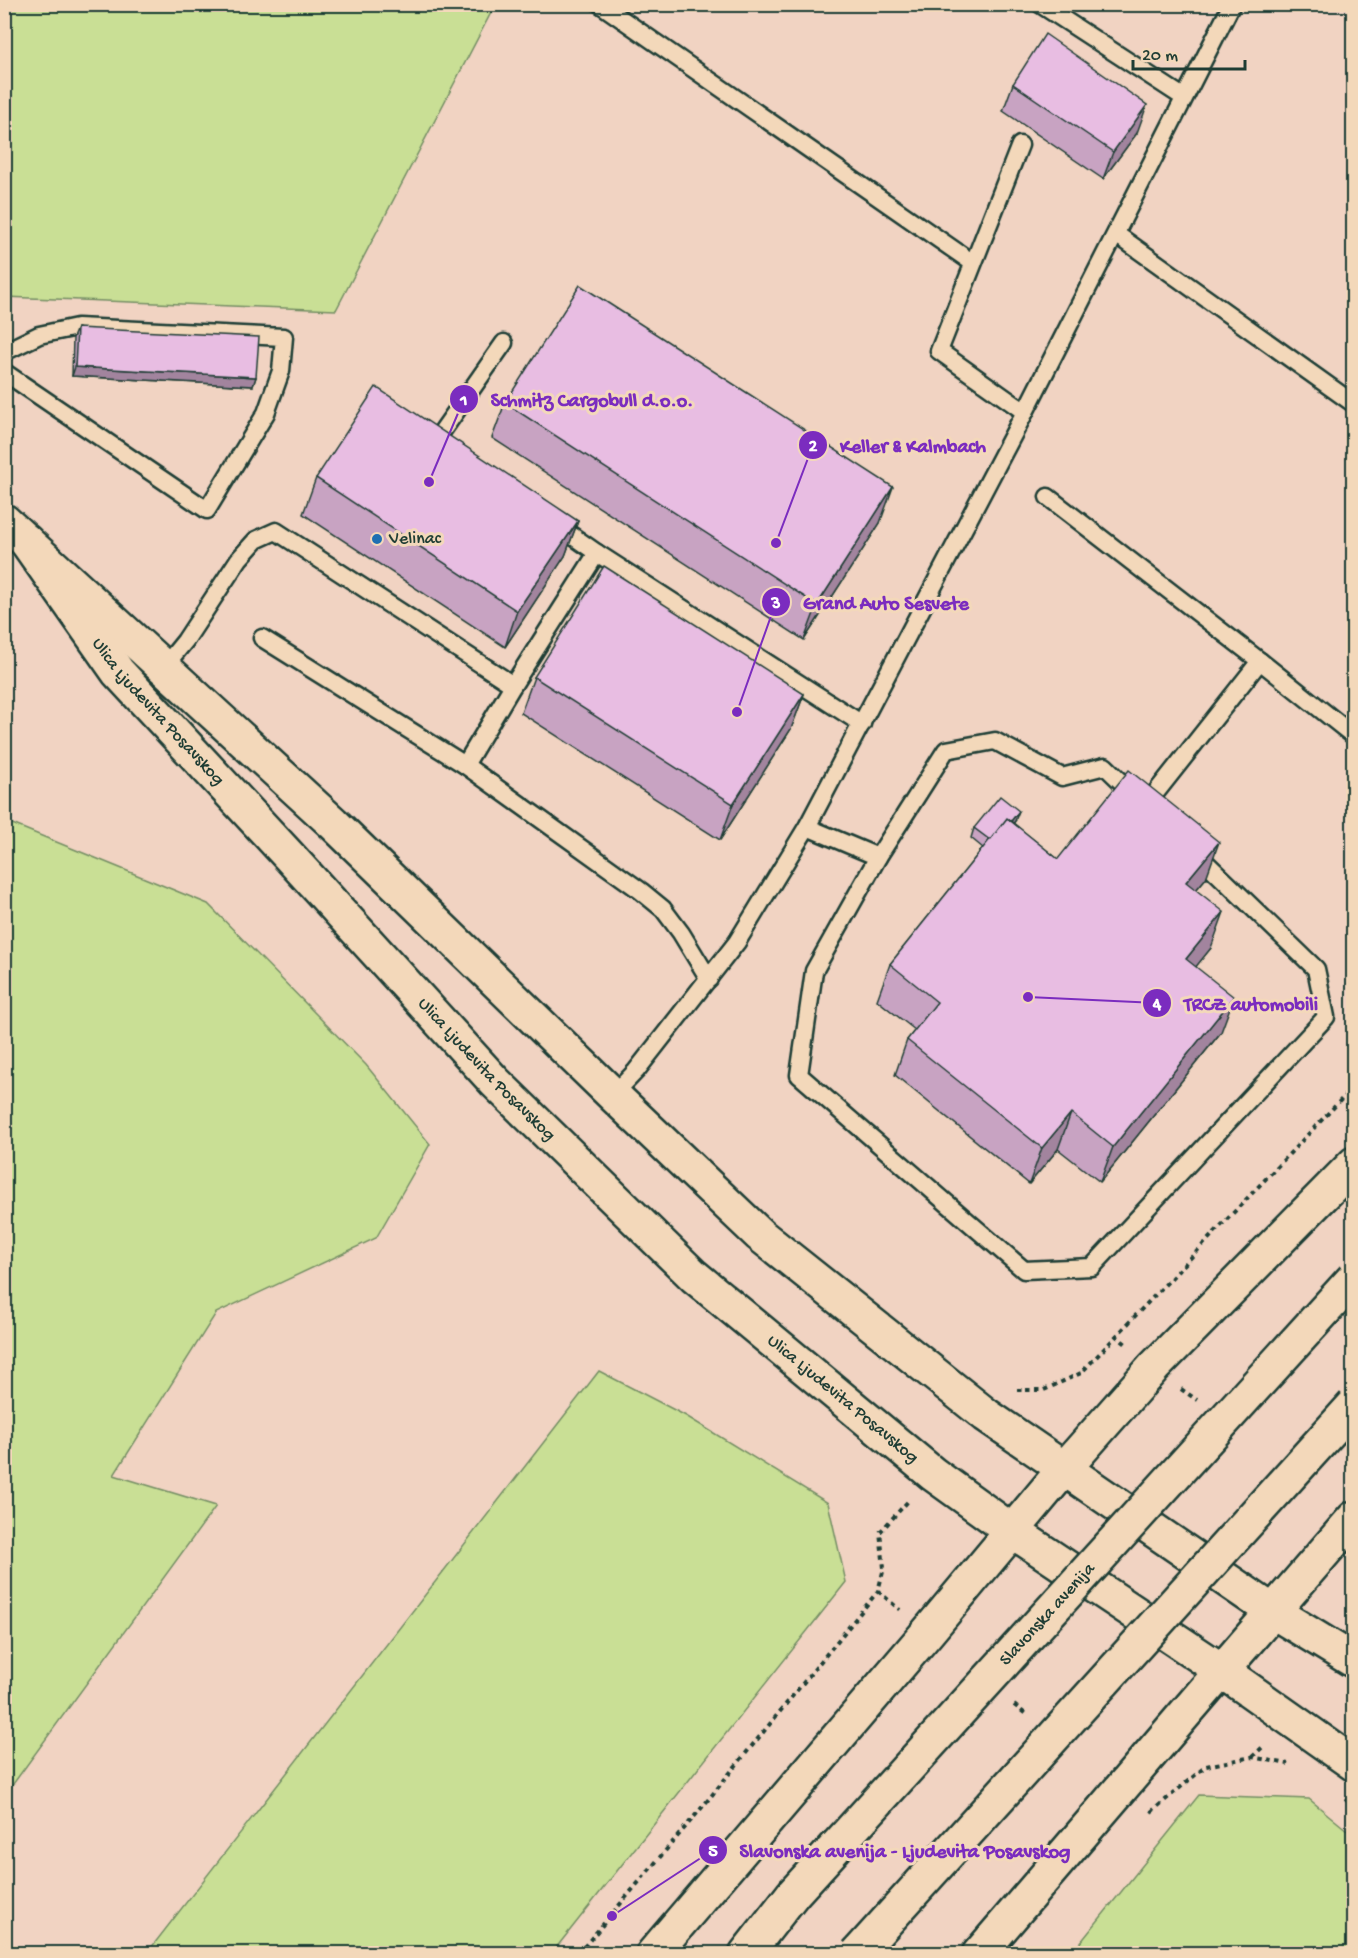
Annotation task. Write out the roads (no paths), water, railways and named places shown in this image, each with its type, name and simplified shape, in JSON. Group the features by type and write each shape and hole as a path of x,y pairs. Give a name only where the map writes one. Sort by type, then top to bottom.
{"main road":[{"name":"Ulica Ljudevita Posavskog","path":"15,531 333,823 759,1235 986,1415 1272,1611 1353,1661"},
{"name":"Ulica Ljudevita Posavskog","path":"15,531 117,672 495,1082 694,1276 933,1474 1012,1532 1221,1670 1353,1764"},
{"path":"653,1953 1064,1469 1154,1367 1353,1164"},
{"name":"Slavonska avenija","path":"746,1953 793,1894 1353,1278"},
{"path":"857,1953 1353,1405"},
{"path":"979,1953 1353,1518"}],"lane":[{"path":"600,4 973,263"},
{"path":"1040,4 1183,97"},
{"path":"613,1095 636,1071 737,942 807,827 1025,412 1232,4"},
{"path":"1020,145 939,351 1025,412"},
{"path":"1116,234 1353,404"},
{"path":"4,352 39,335 77,327 284,337 281,371 266,413 207,510 4,372"},
{"path":"420,430 440,444 504,343"},
{"path":"1048,497 1353,736"},
{"path":"540,514 597,554 862,724"},
{"path":"164,668 185,641 238,559 256,540 276,531 513,685"},
{"path":"465,765 597,554"},
{"path":"262,638 465,765 663,909 681,933 709,979"},
{"path":"1180,837 1316,969 1326,1017 1092,1267 1024,1270 799,1075 814,971 878,858 946,750 995,741 1062,777 1105,766 1150,809 1260,661"},
{"path":"807,827 878,858"}],"place":[{"name":"Schmitz Cargobull d.o.o.","path":"429,482"},
{"name":"Velinac","path":"377,539"},
{"name":"Keller & Kalmbach","path":"776,543"},
{"name":"Grand Auto Sesvete","path":"737,712"},
{"name":"TRCZ automobili","path":"1028,997"},
{"name":"Slavonska avenija - Ljudevita Posavskog","path":"612,1916"}]}
